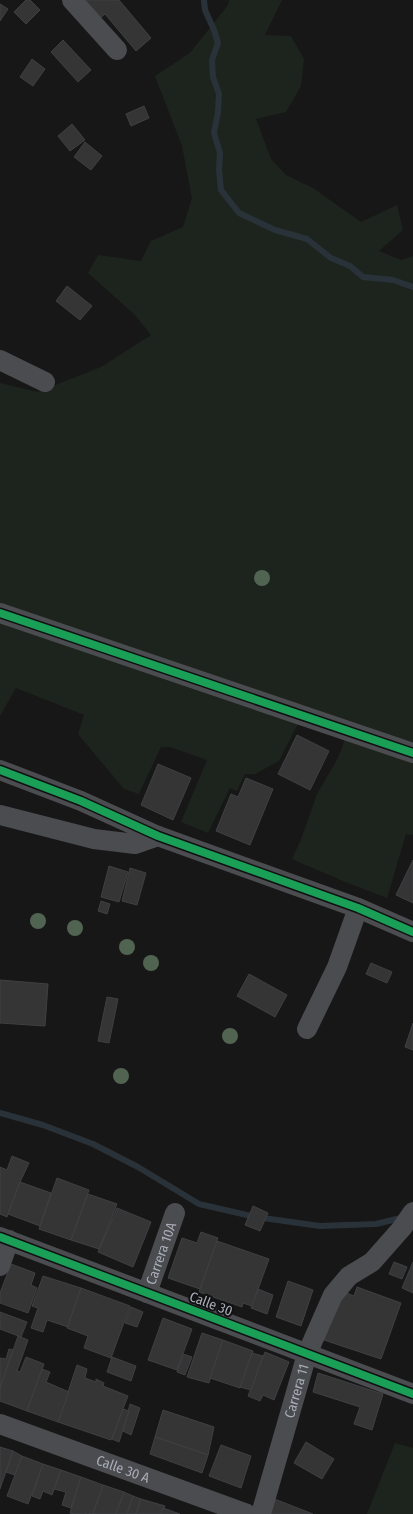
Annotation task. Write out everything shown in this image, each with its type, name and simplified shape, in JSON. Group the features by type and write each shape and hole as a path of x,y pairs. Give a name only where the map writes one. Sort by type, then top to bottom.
{"street":[{"path":"72,0 118,50"},
{"path":"0,360 44,382"},
{"path":"0,613 413,753"},
{"path":"0,770 80,801 158,836 358,908 413,932"},
{"path":"0,815 94,839 135,844 158,836"},
{"path":"307,1029 337,967 358,908"},
{"name":"Carrera 11","path":"261,1514 307,1354 333,1296 349,1276 372,1262 402,1228 413,1212"},
{"name":"Carrera 10A","path":"147,1293 175,1213"},
{"path":"0,1266 5,1238"},
{"name":"Calle 30","path":"5,1238 413,1394"},
{"name":"Calle 30 A","path":"0,1424 247,1514"}],"shaded area":[{"path":"229,0 282,0 265,35 291,36 304,59 301,86 286,112 256,119 271,159 286,175 313,188 361,222 397,205 403,230 379,251 401,260 413,256 413,835 406,834 387,898 292,859 317,794 338,758 345,739 300,720 279,761 255,774 245,774 237,791 230,788 208,833 181,822 207,760 170,747 161,747 139,794 124,789 78,734 84,715 16,688 0,716 0,383 38,392 101,367 151,335 135,315 88,273 98,255 141,261 151,241 183,227 192,198 182,146 155,76 190,53 228,5"},
{"path":"395,1443 413,1448 413,1514 367,1514"}],"building":[{"path":"26,0 30,0 40,10 26,24 14,12"},
{"path":"81,0 119,0 151,38 136,51 105,14 98,20"},
{"path":"0,4 8,9 0,21"},
{"path":"63,40 91,70 78,82 51,52"},
{"path":"32,59 45,69 33,86 20,77"},
{"path":"144,106 149,118 131,126 126,114"},
{"path":"72,124 85,140 70,151 58,136"},
{"path":"85,142 102,156 91,170 74,157"},
{"path":"67,286 92,306 80,320 56,301"},
{"path":"297,735 329,751 310,790 278,774"},
{"path":"158,764 191,778 173,820 141,805"},
{"path":"246,778 273,789 250,845 216,831 231,794 238,797"},
{"path":"413,860 413,903 396,895"},
{"path":"109,866 128,872 119,902 101,897"},
{"path":"130,868 146,873 137,905 122,901"},
{"path":"101,901 110,904 107,914 98,911"},
{"path":"371,963 392,972 387,983 366,974"},
{"path":"249,974 287,995 275,1017 237,996"},
{"path":"0,980 48,984 45,1026 0,1023"},
{"path":"107,997 118,999 109,1043 98,1041"},
{"path":"413,1023 413,1050 405,1047"},
{"path":"12,1156 29,1163 7,1217 0,1214 0,1167 7,1170"},
{"path":"57,1178 89,1190 71,1240 39,1229"},
{"path":"20,1182 51,1193 40,1226 8,1214"},
{"path":"88,1194 117,1204 99,1249 71,1240"},
{"path":"253,1206 268,1213 260,1231 245,1225"},
{"path":"117,1208 151,1222 133,1267 98,1252"},
{"path":"201,1232 218,1238 200,1289 168,1278 182,1238 197,1243"},
{"path":"217,1241 269,1259 252,1306 243,1303 242,1307 199,1292"},
{"path":"394,1262 407,1267 402,1279 389,1274"},
{"path":"413,1262 413,1293 402,1288"},
{"path":"11,1264 35,1273 31,1285 37,1288 28,1313 0,1303 0,1293"},
{"path":"43,1276 81,1288 68,1327 47,1320 43,1332 31,1328 38,1308 32,1306"},
{"path":"288,1281 313,1290 301,1326 276,1317"},
{"path":"357,1287 401,1303 381,1359 324,1340 341,1291 354,1296"},
{"path":"81,1288 130,1306 111,1358 84,1348 88,1336 67,1328"},
{"path":"258,1289 273,1295 267,1314 251,1308"},
{"path":"131,1307 143,1312 137,1327 125,1323"},
{"path":"0,1312 27,1322 21,1337 0,1329"},
{"path":"163,1318 192,1329 177,1370 148,1360"},
{"path":"202,1333 223,1340 209,1383 187,1377"},
{"path":"18,1336 28,1340 17,1371 20,1372 26,1357 44,1364 27,1411 0,1401 0,1388"},
{"path":"223,1340 253,1351 240,1388 210,1378"},
{"path":"9,1349 13,1350 0,1388 0,1358 6,1359"},
{"path":"265,1352 289,1362 274,1400 263,1395 260,1401 248,1396"},
{"path":"252,1353 263,1356 251,1390 240,1387"},
{"path":"183,1354 192,1357 185,1375 177,1372"},
{"path":"112,1357 136,1366 131,1381 107,1372"},
{"path":"77,1365 87,1369 85,1378 96,1382 96,1379 104,1383 103,1386 128,1396 111,1440 58,1422"},
{"path":"42,1369 50,1372 46,1382 69,1392 58,1422 27,1411"},
{"path":"318,1373 383,1394 372,1430 354,1424 360,1407 313,1392"},
{"path":"130,1404 140,1408 131,1435 123,1431"},
{"path":"123,1409 129,1411 119,1442 112,1439"},
{"path":"163,1410 214,1427 208,1455 155,1437"},
{"path":"155,1437 208,1455 202,1473 150,1454"},
{"path":"306,1442 334,1459 322,1479 294,1463"},
{"path":"221,1445 251,1456 241,1488 209,1476"},
{"path":"0,1447 13,1451 0,1489"},
{"path":"13,1451 22,1456 15,1475 6,1472"},
{"path":"22,1456 43,1464 28,1504 7,1496"},
{"path":"43,1464 61,1470 52,1495 43,1491 40,1499 32,1496"},
{"path":"61,1470 81,1477 71,1508 62,1505 66,1492 54,1489"},
{"path":"81,1477 103,1485 93,1514 70,1513"},
{"path":"103,1485 124,1492 116,1514 93,1514"},
{"path":"124,1492 133,1496 127,1514 116,1514"},
{"path":"133,1496 141,1499 136,1514 127,1514"},
{"path":"272,1498 313,1514 267,1514"},
{"path":"141,1499 165,1506 161,1514 136,1514"},
{"path":"163,1508 180,1514 161,1514"}],"waterway":[{"path":"204,0 205,10 218,43 212,60 213,77 219,94 214,133 220,153 221,190 239,213 275,230 307,239 331,258 350,266 363,277 393,280 413,287"},
{"path":"0,1113 43,1125 93,1144 138,1167 199,1204 256,1217 320,1226 376,1224 405,1217"}],"cycle path":[{"path":"0,613 413,753"},
{"path":"0,770 81,801 158,836 358,908 413,932"},
{"path":"0,1237 413,1394"}]}
